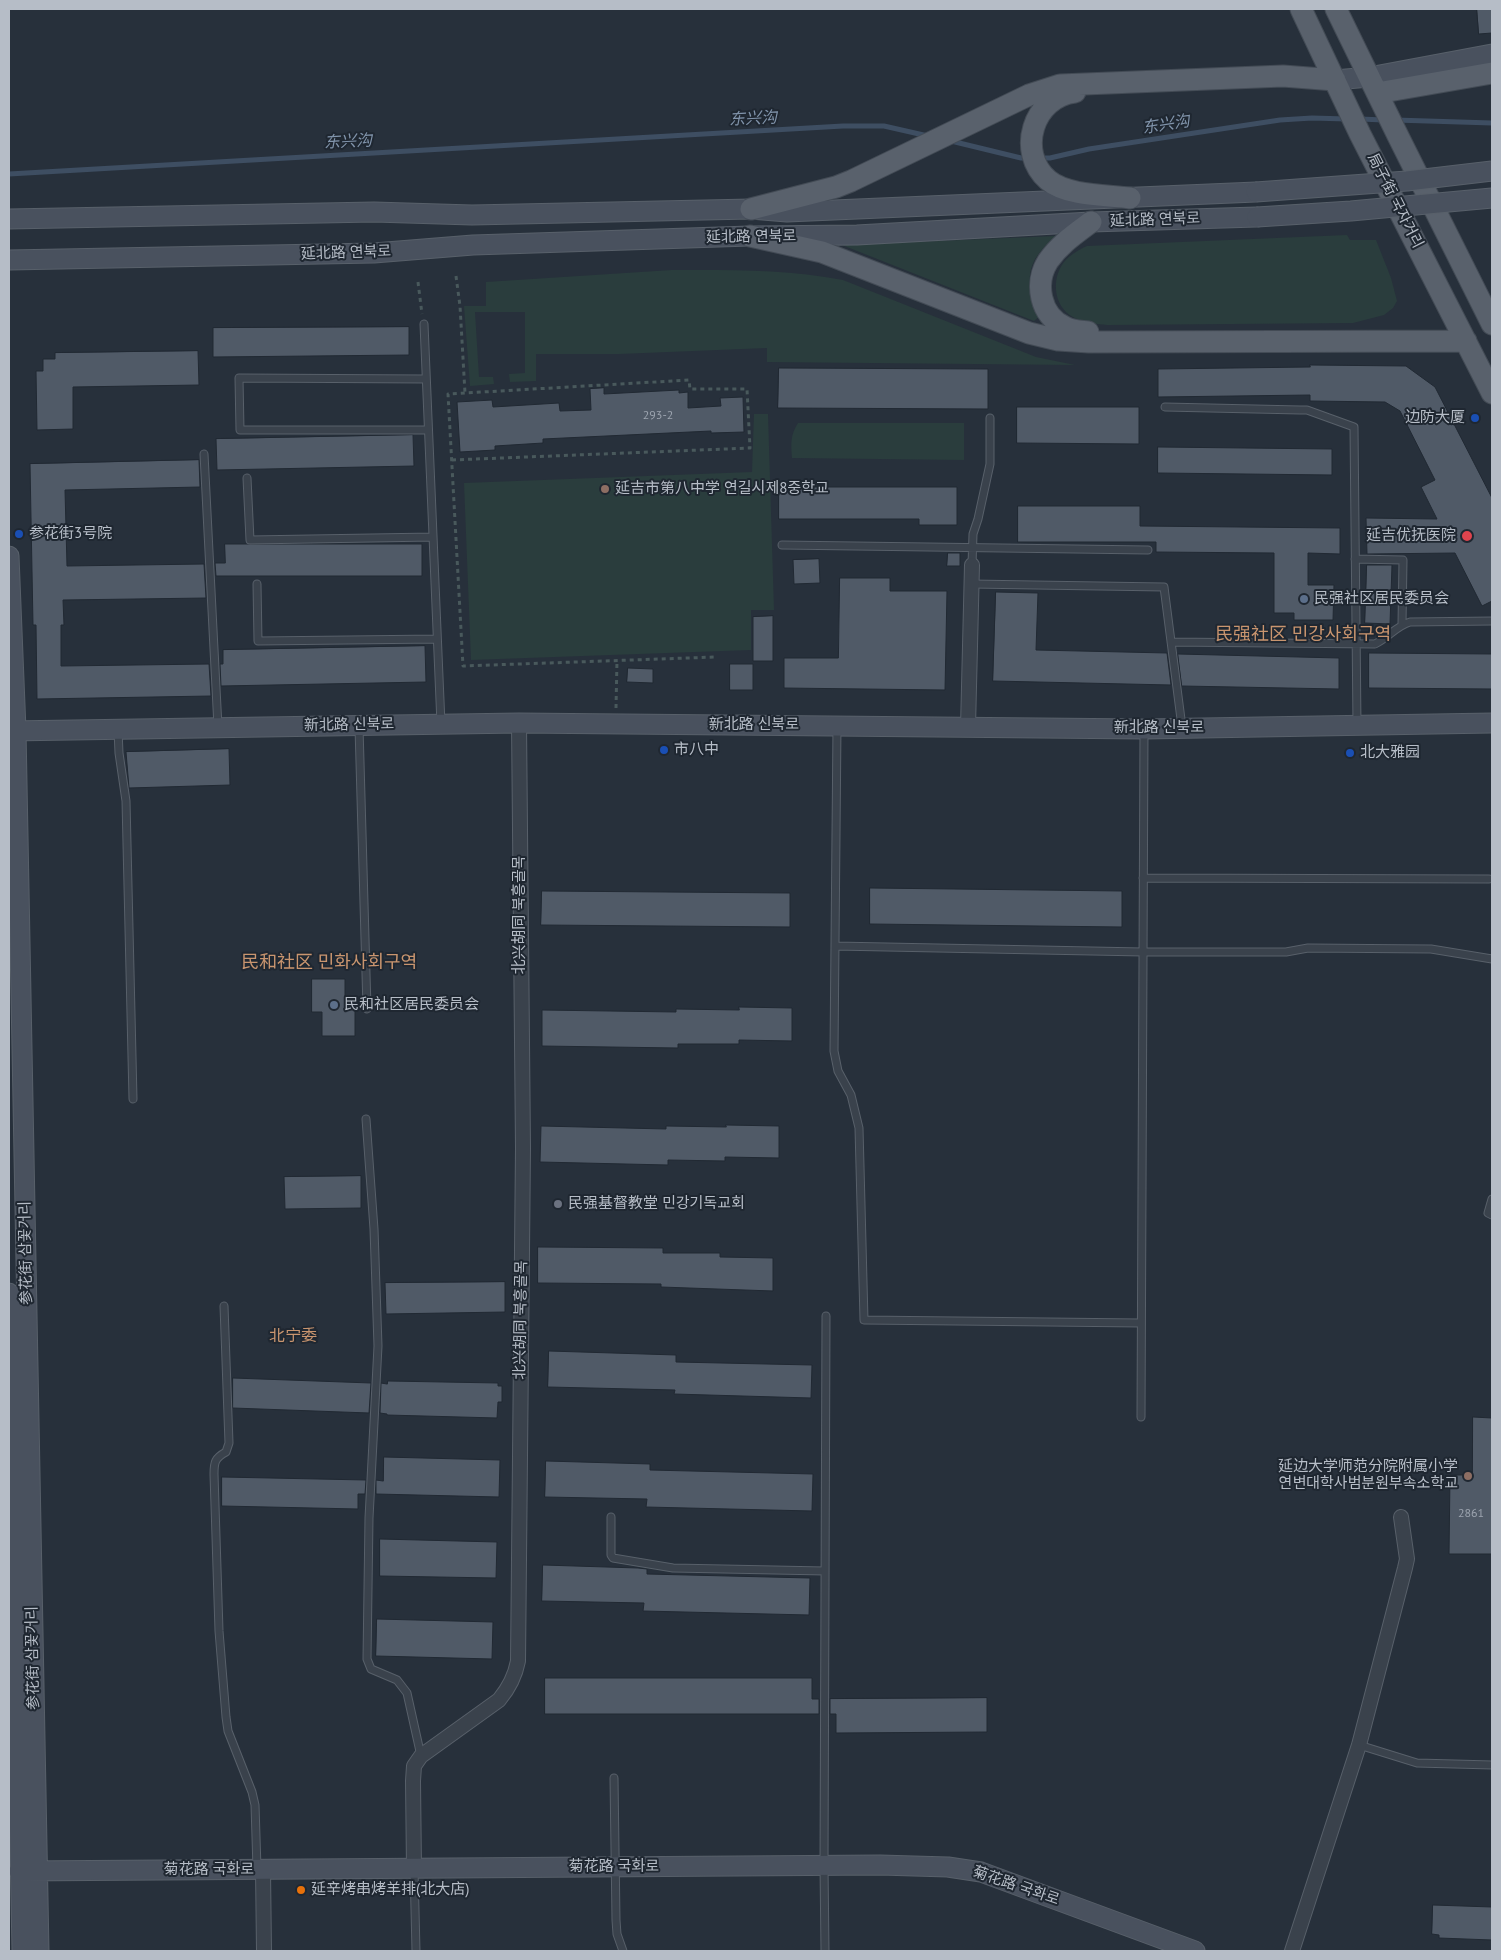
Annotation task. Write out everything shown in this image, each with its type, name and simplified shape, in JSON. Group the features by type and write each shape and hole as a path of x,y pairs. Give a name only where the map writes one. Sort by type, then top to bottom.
{"main road":[{"name":"局子街 국자거리","path":"1301,9 1360,134 1492,393"},
{"name":"局子街 국자거리","path":"1336,9 1492,324"},
{"path":"1375,90 1492,54"},
{"path":"1130,198 1077,192 1049,181 1035,163 1032,153 1032,133 1036,120 1051,102 1072,92 1375,90 1492,73"},
{"path":"751,210 836,187 1029,95 1060,85 1282,76 1339,89"},
{"name":"延北路 연북로","path":"9,220 374,212 472,215 751,210 787,212 1256,192 1492,171"},
{"name":"延北路 연북로","path":"9,260 374,253 473,245 750,236 856,235 1091,222 1351,211 1492,198"},
{"path":"1091,222 1066,240 1045,266 1041,278 1041,296 1045,308 1052,318 1063,326 1078,331 1103,333 1464,337"},
{"path":"750,236 822,252 1029,334 1058,340 1089,342 1464,337"},
{"name":"参花街 삼꽃거리","path":"9,556 28,1870 22,1951"},
{"name":"新北路 신북로","path":"12,731 519,723 1144,728 1492,723"},
{"name":"参花街 삼꽃거리","path":"9,1293 28,1870 39,1951"},
{"name":"菊花路 국화로","path":"28,1870 948,1867 981,1872 1195,1951"}],"street":[{"path":"968,727 972,565"},
{"name":"北兴胡同 북흥골목","path":"421,1756 499,1700 509,1688 516,1673 518,1661 523,1148 519,723"},
{"path":"1292,1951 1360,1744 1405,1568 1407,1559 1401,1517"},
{"path":"414,1869 413,1781 414,1766 421,1756"},
{"path":"260,1870 264,1951"}],"lane":[{"path":"424,324 441,724"},
{"path":"426,379 239,378 240,430 428,430"},
{"path":"1165,407 1307,410 1354,427 1357,725"},
{"path":"972,565 973,534 990,464 990,418"},
{"path":"204,454 218,727"},
{"path":"248,478 250,540 433,537"},
{"path":"782,545 1148,550"},
{"path":"1355,559 1403,560 1402,624"},
{"path":"257,584 258,641 437,638"},
{"path":"971,584 1164,587 1182,728"},
{"path":"1171,642 1375,644 1383,640 1402,624 1420,620 1492,621"},
{"path":"359,725 367,1009"},
{"path":"837,726 834,1051 838,1071 851,1095 859,1128 864,1320 1141,1323"},
{"path":"118,728 119,752 126,801 133,1099"},
{"path":"1141,1417 1144,728"},
{"path":"1144,878 1489,879"},
{"path":"835,946 1143,952 1286,952 1308,948 1431,949 1492,959"},
{"path":"366,1119 374,1229 378,1346 368,1518 367,1659 371,1669 397,1680 407,1693 421,1756"},
{"path":"1492,1199 1488,1213 1492,1215"},
{"path":"224,1306 229,1443 226,1452 217,1457 214,1462 219,1631 228,1731 252,1792 255,1806 260,1870"},
{"path":"825,1951 826,1316"},
{"path":"611,1517 611,1555 613,1558 673,1568 825,1571"},
{"path":"1360,1744 1417,1763 1492,1765"},
{"path":"614,1778 617,1934 623,1951"},
{"path":"414,1869 416,1951"}],"path":[{"path":"456,276 460,306 465,393"},
{"path":"418,282 424,324"},
{"path":"452,460 750,448 746,388 690,389 689,380 448,394 463,666 716,657"},
{"path":"617,660 617,724"}],"shaded area":[{"path":"1347,235 1350,240 1376,240 1391,278 1397,301 1393,308 1384,315 1353,323 1107,325 1084,321 1069,315 1059,302 1057,294 1057,277 1064,262 1074,253 1087,246"},
{"path":"1056,236 1038,254 1030,272 1031,292 1040,316 1034,321 842,245"},
{"path":"672,270 779,272 843,280 1036,357 1075,365 767,362 767,348 619,354 536,354 536,381 510,382 509,374 525,373 525,312 475,312 479,377 493,377 494,384 470,386 464,306 486,306 486,282"},
{"path":"754,414 768,414 774,610 751,610 751,650 471,660 464,483 752,472"},
{"path":"798,423 964,423 964,460 792,458 792,436"}],"building":[{"path":"1477,9 1492,9 1492,33 1479,34"},
{"path":"409,327 409,355 213,357 213,328"},
{"path":"198,351 199,385 73,387 73,429 37,430 36,371 43,371 43,359 55,359 55,353"},
{"path":"1310,365 1406,366 1435,387 1492,498 1492,601 1482,606 1455,553 1367,554 1366,518 1437,519 1421,487 1435,480 1400,411 1385,402 1310,401 1310,395 1158,397 1158,369 1310,367"},
{"path":"779,368 988,369 988,409 778,408"},
{"path":"604,388 604,394 679,390 679,393 688,392 688,408 721,406 720,398 743,397 744,432 711,433 711,431 543,439 543,443 495,446 495,450 460,452 457,402 492,400 493,407 559,403 560,411 591,410 590,389"},
{"path":"1017,407 1139,407 1139,444 1017,443"},
{"path":"413,435 414,466 217,470 216,439"},
{"path":"1158,447 1332,449 1332,475 1158,473"},
{"path":"199,460 200,487 65,490 67,566 204,564 206,598 63,600 64,625 61,625 61,666 209,664 211,696 37,699 36,625 33,625 30,464"},
{"path":"779,487 957,487 957,525 919,525 919,519 779,519"},
{"path":"1018,506 1140,506 1140,526 1340,528 1340,554 1308,553 1308,585 1334,585 1333,620 1294,620 1294,613 1274,613 1274,553 1156,552 1156,542 1018,542"},
{"path":"225,544 422,544 422,576 216,576 215,563 225,563"},
{"path":"948,553 960,553 960,566 947,566"},
{"path":"819,559 820,583 794,584 793,560"},
{"path":"1367,565 1392,565 1390,624 1365,623"},
{"path":"840,578 890,578 890,591 947,591 945,690 784,688 784,658 838,658"},
{"path":"996,592 1038,593 1036,650 1167,653 1171,685 993,681"},
{"path":"773,616 773,661 753,661 753,617"},
{"path":"425,646 426,682 221,686 220,664 223,664 223,650"},
{"path":"1369,653 1492,654 1492,689 1369,688"},
{"path":"1178,654 1339,658 1339,689 1182,686"},
{"path":"730,664 753,664 753,690 730,690"},
{"path":"628,668 653,669 653,683 627,682"},
{"path":"229,749 230,785 129,788 126,752"},
{"path":"870,888 1122,891 1122,927 870,924"},
{"path":"542,891 790,893 790,927 541,925"},
{"name":"民和社区居民委员会","path":"312,979 345,979 345,999 355,999 355,1036 322,1036 322,1012 312,1012"},
{"path":"739,1007 792,1008 792,1041 739,1040 739,1044 678,1044 678,1048 542,1046 542,1010 676,1012 676,1009 739,1010"},
{"path":"726,1125 779,1126 779,1158 725,1157 725,1161 668,1160 668,1165 540,1162 541,1126 666,1129 666,1126 726,1127"},
{"path":"361,1176 361,1208 285,1209 284,1177"},
{"path":"538,1247 663,1248 663,1253 720,1253 720,1257 773,1258 773,1291 661,1287 661,1284 538,1283"},
{"path":"505,1282 505,1312 386,1314 385,1283"},
{"path":"549,1351 676,1355 676,1362 812,1365 811,1398 674,1394 675,1390 548,1387"},
{"path":"233,1378 371,1383 369,1413 233,1408"},
{"path":"388,1381 498,1383 498,1386 502,1386 502,1402 498,1402 497,1418 387,1415 380,1413 381,1383 387,1384"},
{"path":"1473,1417 1492,1418 1492,1554 1449,1554 1450,1475 1472,1475"},
{"path":"384,1457 500,1460 499,1497 376,1494 376,1480 383,1481"},
{"path":"546,1461 650,1464 650,1470 813,1474 812,1511 646,1507 647,1499 545,1497"},
{"path":"222,1477 366,1480 365,1494 358,1494 358,1509 222,1506"},
{"path":"380,1539 497,1542 496,1578 380,1576"},
{"path":"543,1565 638,1568 647,1569 647,1574 810,1578 809,1615 643,1611 644,1603 542,1601"},
{"path":"377,1619 493,1622 492,1659 376,1656"},
{"path":"545,1678 812,1678 812,1699 819,1699 819,1714 545,1714"},
{"path":"987,1698 987,1732 836,1733 836,1714 830,1714 830,1699"},
{"path":"1433,1905 1492,1907 1492,1940 1439,1938 1439,1935 1432,1934"}],"waterway":[{"name":"东兴沟","path":"1039,158 1050,158 1089,149 1280,120 1312,118 1347,119"},
{"name":"东兴沟","path":"1360,119 1384,120"},
{"name":"东兴沟","path":"1395,120 1492,123"},
{"name":"东兴沟","path":"9,174 843,126 884,126 928,136"},
{"name":"东兴沟","path":"951,141 1021,158 1028,158"}],"place":[{"name":"边防大厦","path":"1475,418"},
{"name":"延吉市第八中学 연길시제8중학교","path":"605,489"},
{"name":"参花街3号院","path":"19,534"},
{"name":"延吉优抚医院","path":"1467,536"},
{"name":"民强社区居民委员会","path":"1304,599"},
{"name":"市八中","path":"664,750"},
{"name":"北大雅园","path":"1350,753"},
{"name":"民和社区居民委员会","path":"334,1005"},
{"name":"民强基督教堂 민강기독교회","path":"558,1204"},
{"name":"延边大学师范分院附属小学 연변대학사범분원부속소학교","path":"1468,1476"},
{"name":"延辛烤串烤羊排(北大店)","path":"301,1890"}],"district":[{"name":"民强社区 민강사회구역","path":"1303,635"},
{"name":"民和社区 민화사회구역","path":"329,963"},
{"name":"北宁委","path":"293,1336"}]}
